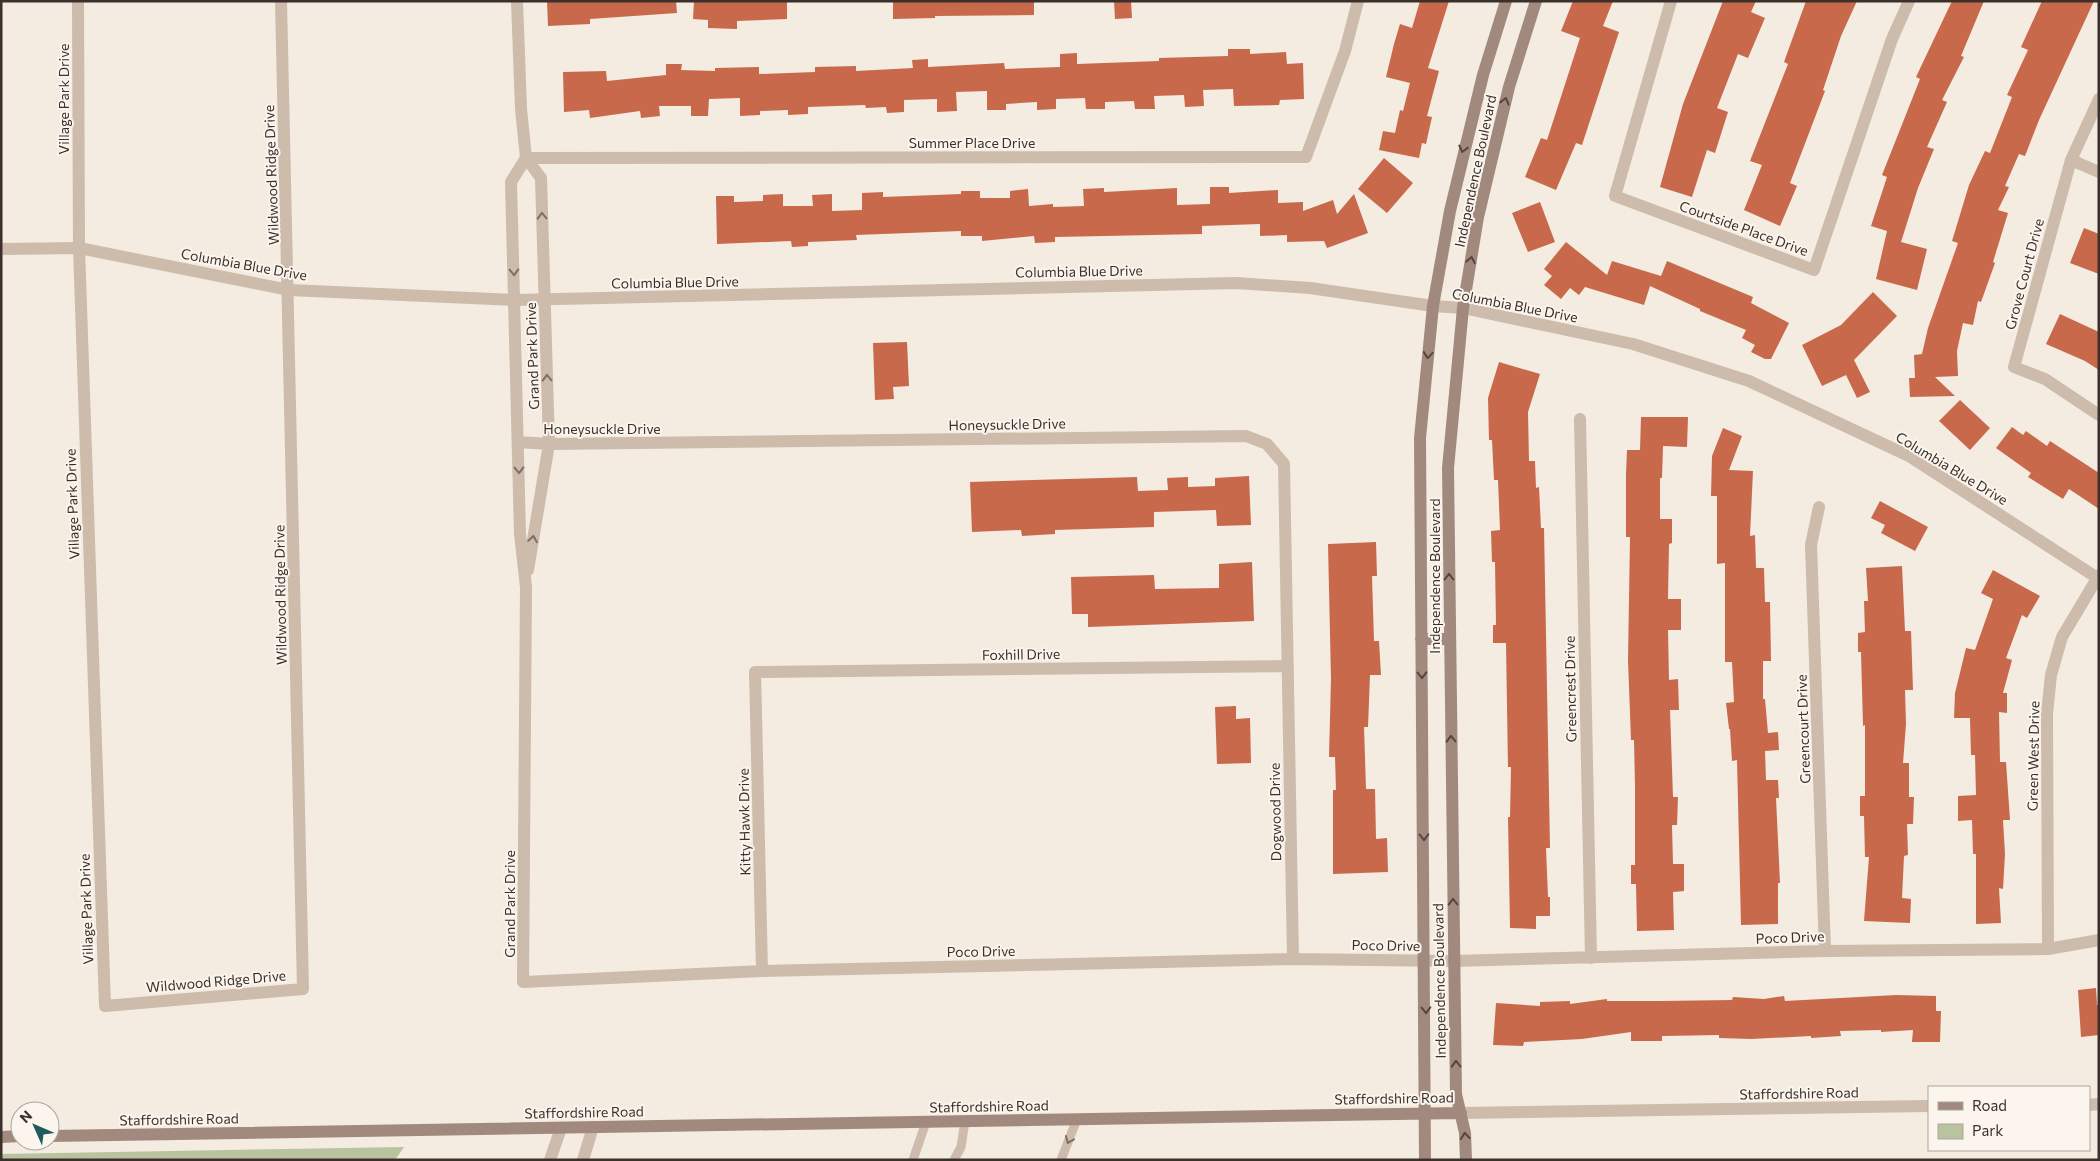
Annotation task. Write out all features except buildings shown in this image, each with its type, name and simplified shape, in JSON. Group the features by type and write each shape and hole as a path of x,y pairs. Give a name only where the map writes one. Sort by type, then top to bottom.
{"main road":[{"name":"Independence Boulevard","path":"1425,1160 1427,1114 1420,438 1433,306 1463,150 1483,75 1506,1"},
{"name":"Independence Boulevard","path":"1466,1160 1465,1133 1456,1094 1448,468 1462,308 1492,150 1509,87 1536,1"},
{"path":"1421,639 1449,639"},
{"name":"Staffordshire Road","path":"60,1136 593,1128 1298,1114 1461,1113"}],"street":[{"name":"Village Park Drive","path":"78,1 79,248 105,1006"},
{"name":"Wildwood Ridge Drive","path":"105,1006 303,989 289,290 281,1"},
{"name":"Grand Park Drive","path":"516,1 520,109 526,158 541,178 549,444 526,587"},
{"name":"Summer Place Drive","path":"526,158 1306,157 1345,51 1358,1"},
{"name":"Courtside Place Drive","path":"1671,1 1615,196 1814,270 1892,40 1909,1"},
{"name":"Grove Court Drive","path":"2099,98 2070,160 2014,367 2045,379 2099,415"},
{"name":"Grand Park Drive","path":"526,158 511,182 520,534 526,587 523,982 762,971"},
{"path":"2070,160 2099,172"},
{"name":"Columbia Blue Drive","path":"1,249 79,248 289,290 515,300 1236,282 1310,288 1433,306 1462,308 1633,344 1748,381 1909,456 2098,577"},
{"name":"Greencrest Drive","path":"1580,419 1591,958"},
{"name":"Honeysuckle Drive","path":"518,442 549,444 1246,436 1267,444 1284,464 1288,666"},
{"name":"Greencourt Drive","path":"1819,507 1812,546 1825,951"},
{"name":"Green West Drive","path":"2048,949 2047,714 2050,675 2062,636 2098,577"},
{"name":"Foxhill Drive","path":"755,672 1288,666"},
{"name":"Dogwood Drive","path":"1288,666 1293,959"},
{"name":"Kitty Hawk Drive","path":"755,672 762,971"},
{"name":"Poco Drive","path":"762,971 1293,959 1453,961 1825,951 2048,949 2099,940"},
{"name":"Staffordshire Road","path":"1461,1113 1928,1106"},
{"path":"550,1160 561,1128"},
{"path":"583,1160 593,1128"}],"lane":[{"path":"1061,1160 1077,1119"},
{"path":"954,1160 960,1147 964,1121"},
{"path":"913,1160 926,1122"}],"green space":[{"path":"404,1147 395,1160 1,1160 1,1154"}]}
